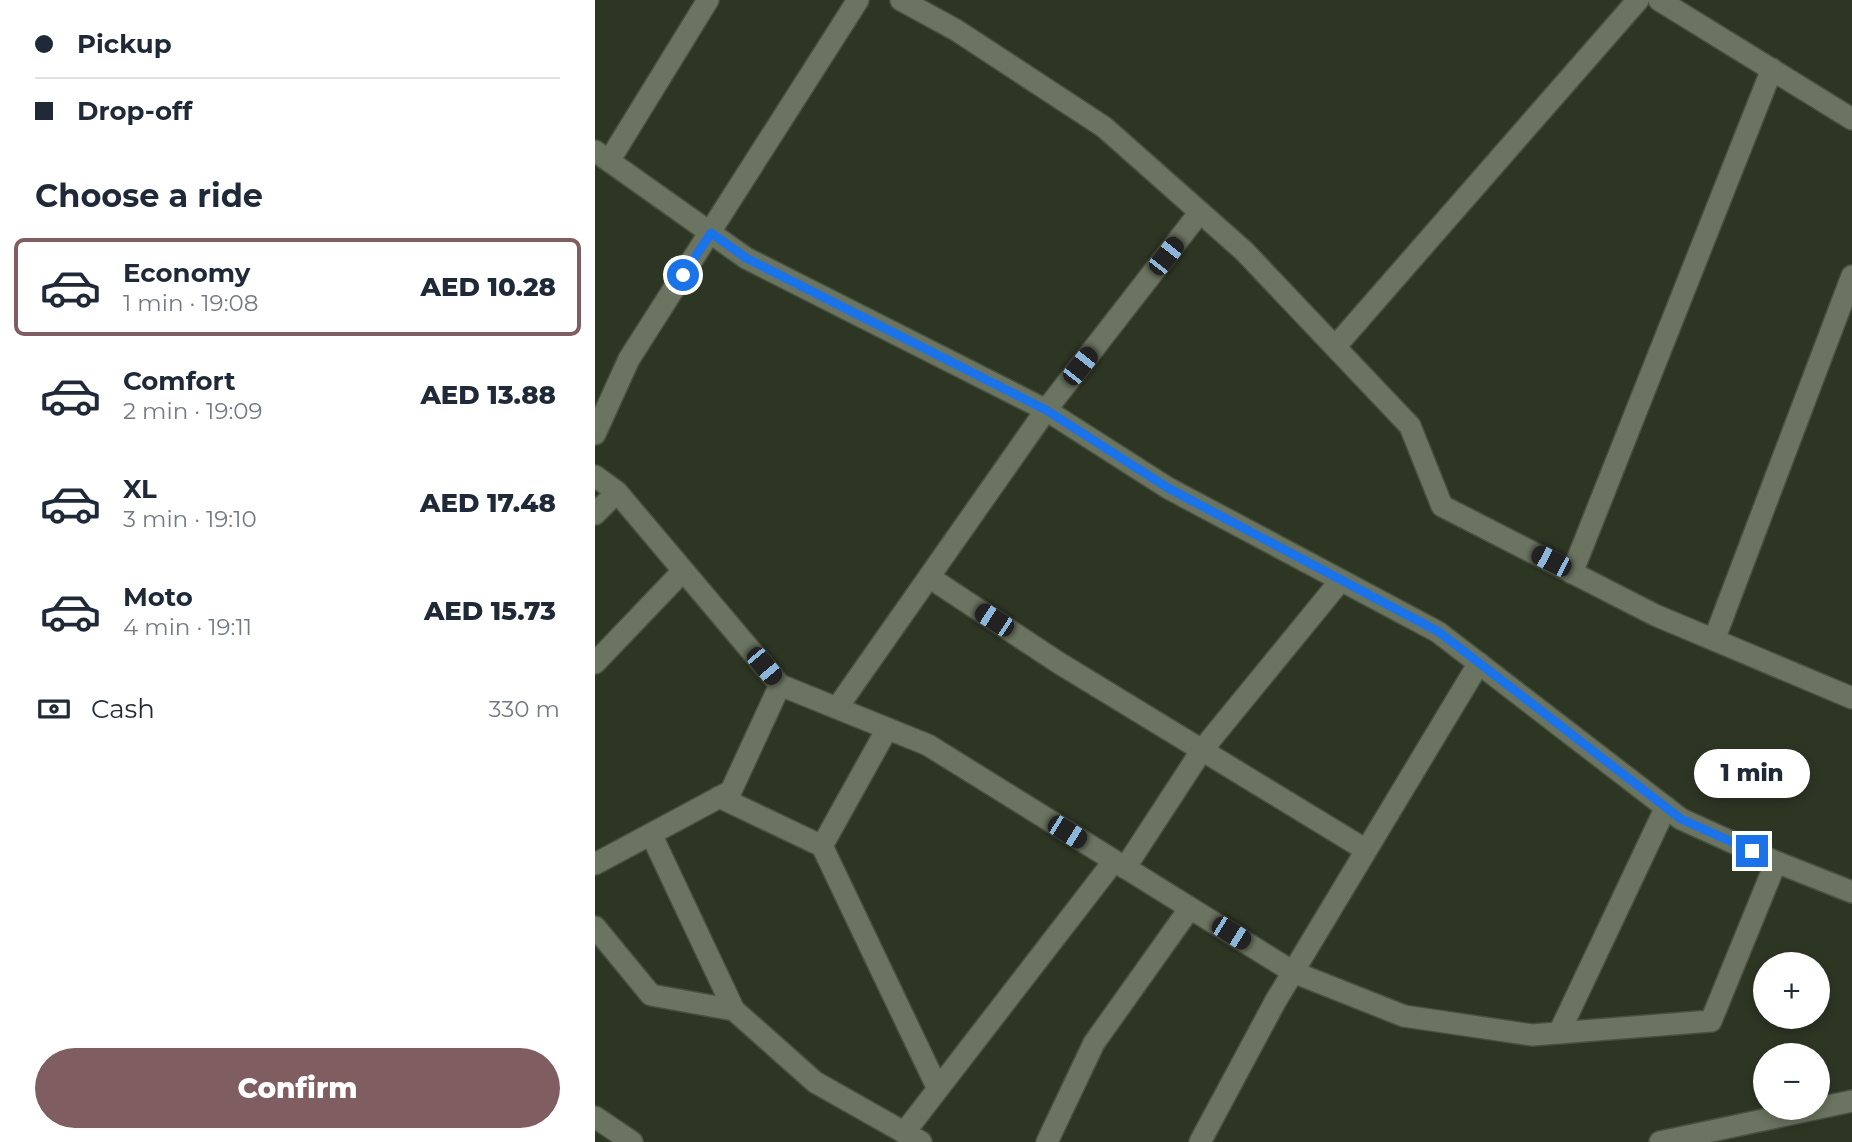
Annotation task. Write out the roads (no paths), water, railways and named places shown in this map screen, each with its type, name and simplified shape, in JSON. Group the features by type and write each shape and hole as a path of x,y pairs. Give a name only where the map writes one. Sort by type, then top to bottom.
{"street":[{"path":"708,0 602,156 746,258 1046,410 1168,488 1439,632 1681,819 1776,862 1852,892"},
{"path":"595,434 629,359 858,0"},
{"path":"901,0 956,30 1104,127 1244,251 1410,426 1442,506 1655,615 1852,698"},
{"path":"1335,347 1638,0"},
{"path":"1659,0 1852,119"},
{"path":"1572,573 1772,69"},
{"path":"837,708 1046,410 1200,212"},
{"path":"1714,639 1852,276"},
{"path":"595,476 617,492 780,685 928,745 1293,972 1404,1016 1532,1035 1711,1021 1776,862"},
{"path":"595,514 617,492"},
{"path":"595,663 683,570"},
{"path":"929,577 1059,663 1366,850"},
{"path":"651,834 734,1010 814,1082 913,1137 938,1089 1120,864 1202,750 1341,580"},
{"path":"1200,1142 1293,972 1479,663"},
{"path":"595,864 731,791 780,685"},
{"path":"822,846 887,729"},
{"path":"719,797 822,846 938,1089"},
{"path":"1559,1033 1666,807"},
{"path":"1047,1142 1094,1043 1190,908"},
{"path":"595,927 651,995 734,1010"},
{"path":"1667,1141 1852,1101"},
{"path":"595,1116 628,1141"}]}
